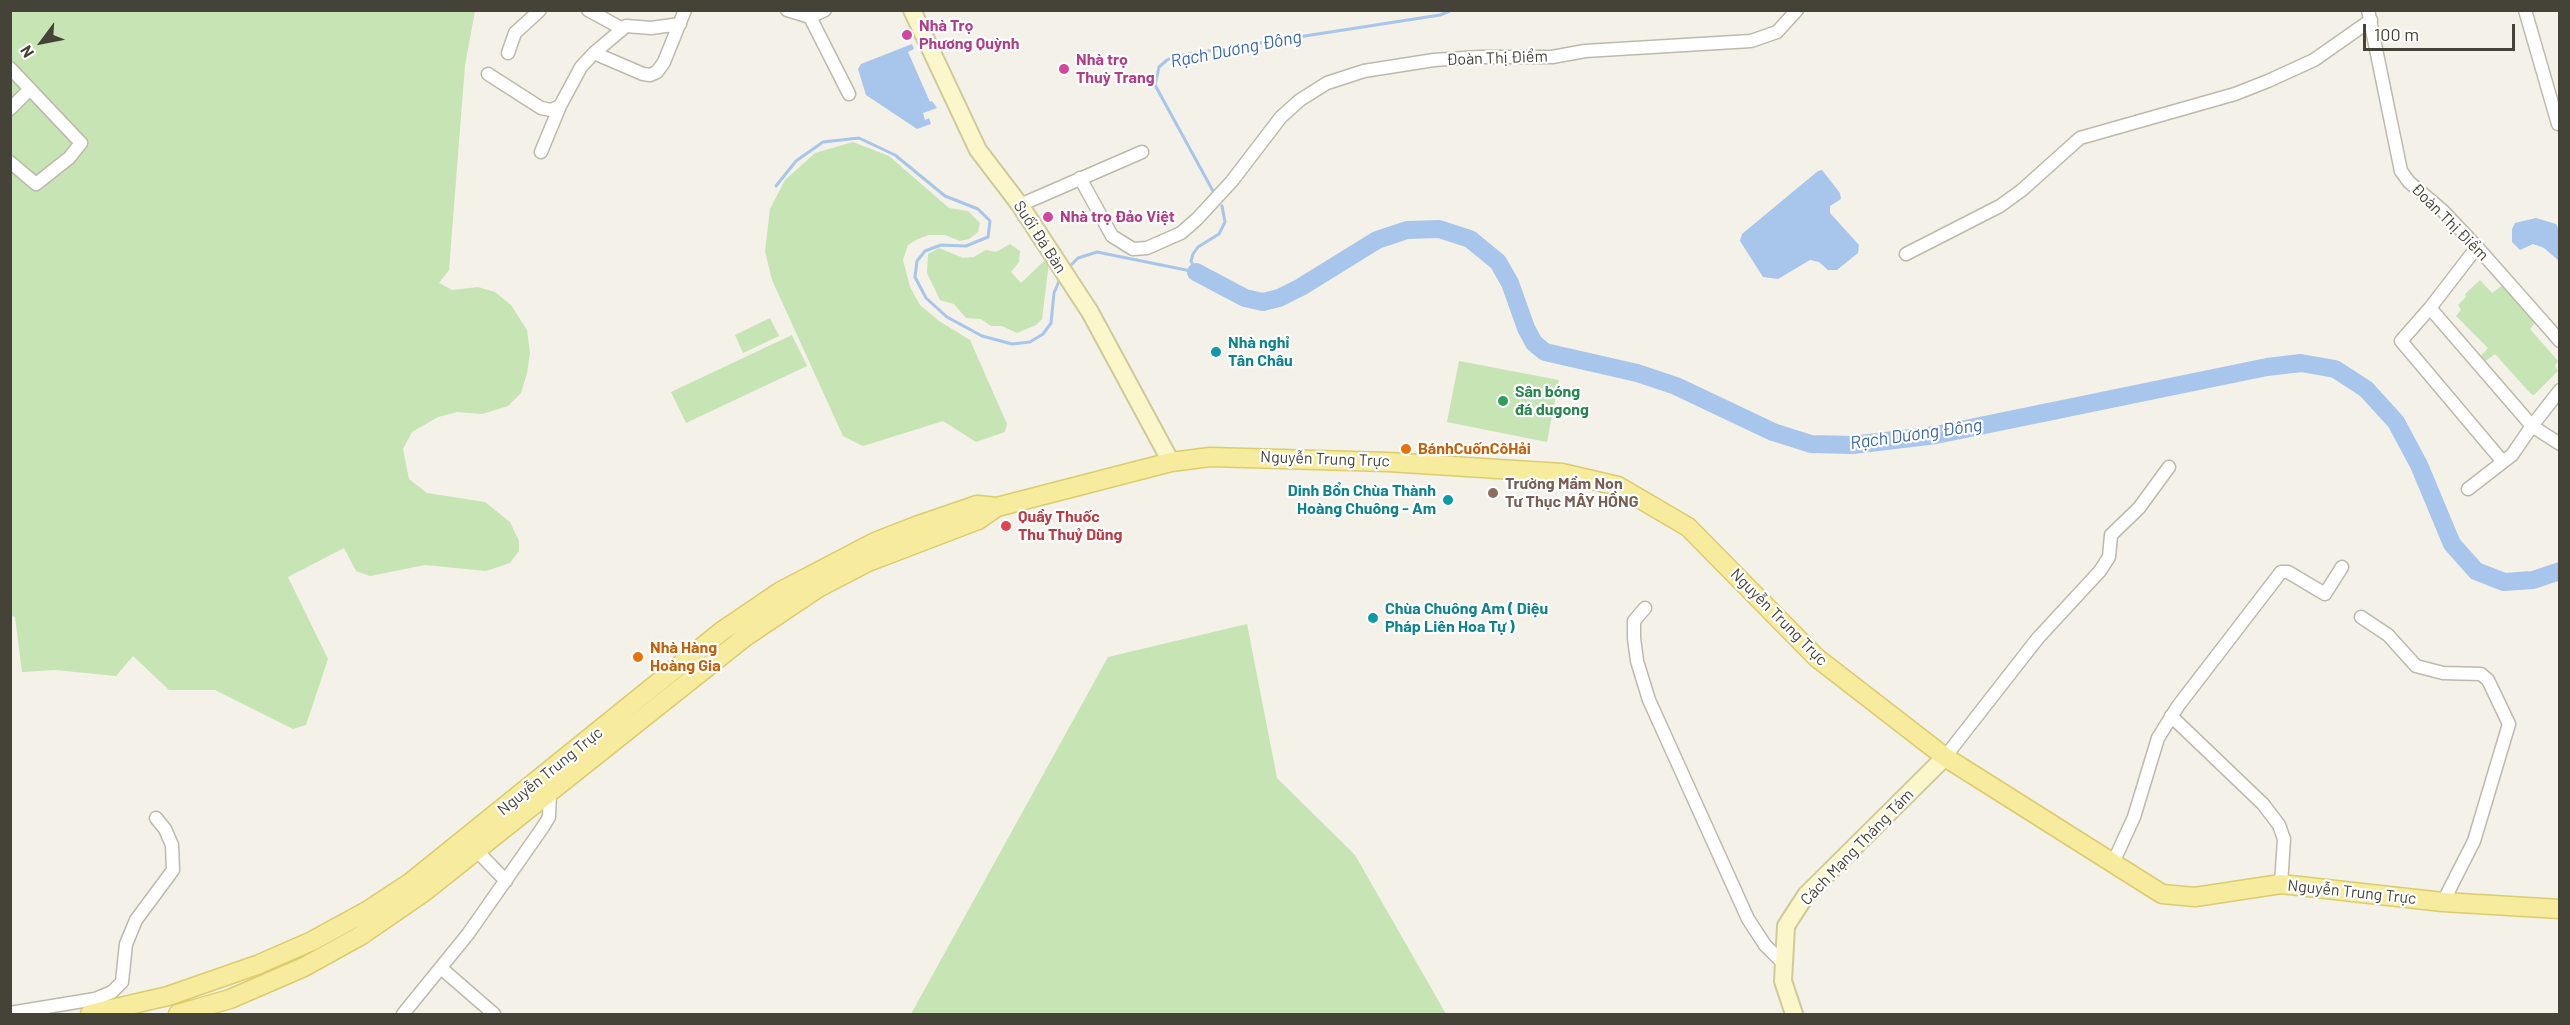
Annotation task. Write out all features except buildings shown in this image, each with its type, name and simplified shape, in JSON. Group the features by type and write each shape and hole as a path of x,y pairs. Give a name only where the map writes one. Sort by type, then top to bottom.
{"main road":[{"name":"Nguyễn Trung Trực","path":"90,1014 168,996 257,965 312,941 411,882 550,792 745,637 797,601 868,562 978,520 998,507 1171,462 1240,456 1388,462 1562,473 1618,486 1688,527 1817,658 1945,757 2112,865 2162,894 2195,897 2281,884 2443,902 2559,909"},
{"name":"Nguyễn Trung Trực","path":"178,1014 230,999 304,967 351,941 424,892 470,845 722,631 781,591 855,552 916,526 977,505 998,507"}],"street":[{"path":"508,53 515,33 540,10"},
{"path":"588,10 621,28 680,24"},
{"path":"594,53 650,75 661,68 685,10"},
{"path":"788,10 810,17 825,10"},
{"name":"Suối Đá Bàn","path":"912,10 978,150 1020,205 1089,312 1171,462"},
{"name":"Đoàn Thị Điểm","path":"1080,178 1112,236 1133,249 1148,248 1181,233 1232,181 1269,131 1300,100 1327,83 1402,64 1479,57 1552,57 1585,51 1751,41 1777,32 1797,10"},
{"path":"2525,10 2558,124"},
{"path":"1906,254 2000,206 2022,190 2080,138 2235,94 2268,81 2314,60 2370,15"},
{"name":"Đoàn Thị Điểm","path":"2370,15 2402,171 2409,182 2443,211 2477,247 2559,341"},
{"path":"810,17 849,94"},
{"path":"541,152 560,105 581,67 621,28"},
{"path":"10,68 81,143 69,158 36,184 10,162"},
{"path":"488,74 540,108 551,110 560,105"},
{"path":"10,109 30,89"},
{"path":"1020,205 1142,152"},
{"path":"2477,247 2430,308 2401,339 2402,345 2503,462"},
{"path":"2430,308 2532,426 2559,444"},
{"path":"2468,489 2503,462 2559,390"},
{"path":"1945,757 2038,638 2100,571 2109,556 2111,535 2139,507 2169,467"},
{"path":"2112,865 2134,817 2158,738 2171,716 2282,572 2288,572 2325,594 2342,567"},
{"path":"1645,608 1634,621 1634,638 1637,661 1649,700 1748,919 1765,945 1782,962"},
{"path":"2361,617 2388,635 2416,666 2443,673 2481,674 2488,680 2509,724 2474,841 2443,902"},
{"path":"2171,716 2263,804 2279,825 2284,839 2281,884"},
{"name":"Cách Mạng Tháng Tám","path":"1794,1014 1783,981 1782,962 1786,926 1806,895 1945,757"},
{"path":"403,1014 441,968 506,881 549,816 550,792"},
{"path":"10,1013 95,999 112,992 122,982 126,944 136,920 173,870 172,845 165,829 156,818"},
{"path":"470,845 506,881"},
{"path":"441,968 494,1014"}],"green space":[{"path":"10,11 475,11 465,65 449,270 439,283 452,290 478,287 495,292 511,305 527,330 530,353 527,373 521,393 508,406 482,414 457,412 438,417 412,432 403,449 409,479 427,493 485,502 510,522 519,541 519,551 510,563 486,571 425,565 370,576 356,571 344,548 288,577 328,659 306,725 293,729 215,690 169,690 133,656 116,676 55,670 22,672 15,617 10,615"},
{"path":"853,142 889,156 949,208 968,211 980,223 978,232 969,239 960,241 945,235 928,235 916,240 908,245 903,260 910,287 920,305 939,321 970,340 1007,424 1005,432 976,442 943,421 863,446 843,436 772,280 765,251 770,209 785,180 815,153"},
{"path":"1010,244 1020,251 1019,262 1011,272 1021,283 1044,261 1049,262 1042,319 1036,325 1017,333 1002,326 991,326 981,319 966,318 954,304 940,300 927,273 928,254 939,248 963,258 974,257 986,250 996,252"},
{"path":"2480,280 2492,293 2503,285 2536,322 2530,329 2558,361 2555,366 2558,371 2534,395 2495,354 2484,362 2480,357 2488,348 2456,316 2461,310 2458,305 2466,297 2465,294"},
{"path":"770,318 779,336 743,353 735,335"},
{"path":"792,335 807,366 686,423 671,392"},
{"name":"Sân bóng đá dugong","path":"1459,361 1559,380 1547,442 1447,422"},
{"path":"1247,624 1277,778 1355,855 1446,1014 911,1014 1108,657"}],"water":[{"path":"912,44 914,49 908,52 930,102 932,101 937,108 923,113 925,120 929,118 931,124 917,129 866,95 858,69 861,64"},
{"path":"1822,170 1840,193 1841,199 1830,206 1830,213 1859,245 1858,253 1837,270 1828,270 1819,262 1810,260 1778,279 1763,277 1740,241 1742,234"},
{"path":"2536,218 2556,224 2559,230 2559,261 2544,248 2533,244 2520,250 2512,242 2512,229 2515,223"}],"waterway":[{"name":"Rạch Dương Đông","path":"1213,191 1155,85 1159,67 1167,60 1176,56 1440,15 1452,10"},
{"path":"776,186 796,161 823,142 859,138 895,155 945,196 978,209 990,221 988,237 966,246 941,245 925,251 917,261 915,277 926,298 947,317 982,336 1012,344 1030,342 1043,334 1051,323 1054,293 1060,279"},
{"name":"Rạch Dương Đông","path":"1196,272 1191,261 1193,254 1198,247 1219,234 1225,222 1222,206"},
{"name":"Rạch Dương Đông","path":"1196,272 1245,298 1263,302 1279,298 1301,287 1377,240 1407,230 1439,229 1470,239 1498,262 1510,283 1526,328 1534,343 1545,352 1637,373 1676,386 1773,432 1811,444 1853,445 1936,435 2267,367 2301,363 2335,369 2366,389 2396,422 2419,465 2452,544 2476,571 2504,582 2533,580 2560,571"},
{"path":"1067,269 1078,258 1097,252 1196,272"}],"place":[{"name":"Nhà Trọ Phương Quỳnh","path":"907,35"},
{"name":"Nhà trọ Thuỳ Trang","path":"1064,69"},
{"name":"Nhà trọ Đảo Việt","path":"1048,217"},
{"name":"Nhà nghỉ Tân Châu","path":"1216,352"},
{"name":"Sân bóng đá dugong","path":"1503,401"},
{"name":"BánhCuốnCôHải","path":"1406,449"},
{"name":"Trường Mầm Non Tư Thục MÂY HỒNG","path":"1493,493"},
{"name":"Dinh Bổn Chùa Thành Hoàng Chuông - Am","path":"1448,500"},
{"name":"Quầy Thuốc Thu Thuỷ Dũng","path":"1006,526"},
{"name":"Chùa Chuông Am ( Diệu Pháp Liên Hoa Tự )","path":"1373,618"},
{"name":"Nhà Hàng Hoàng Gia","path":"638,657"}]}
